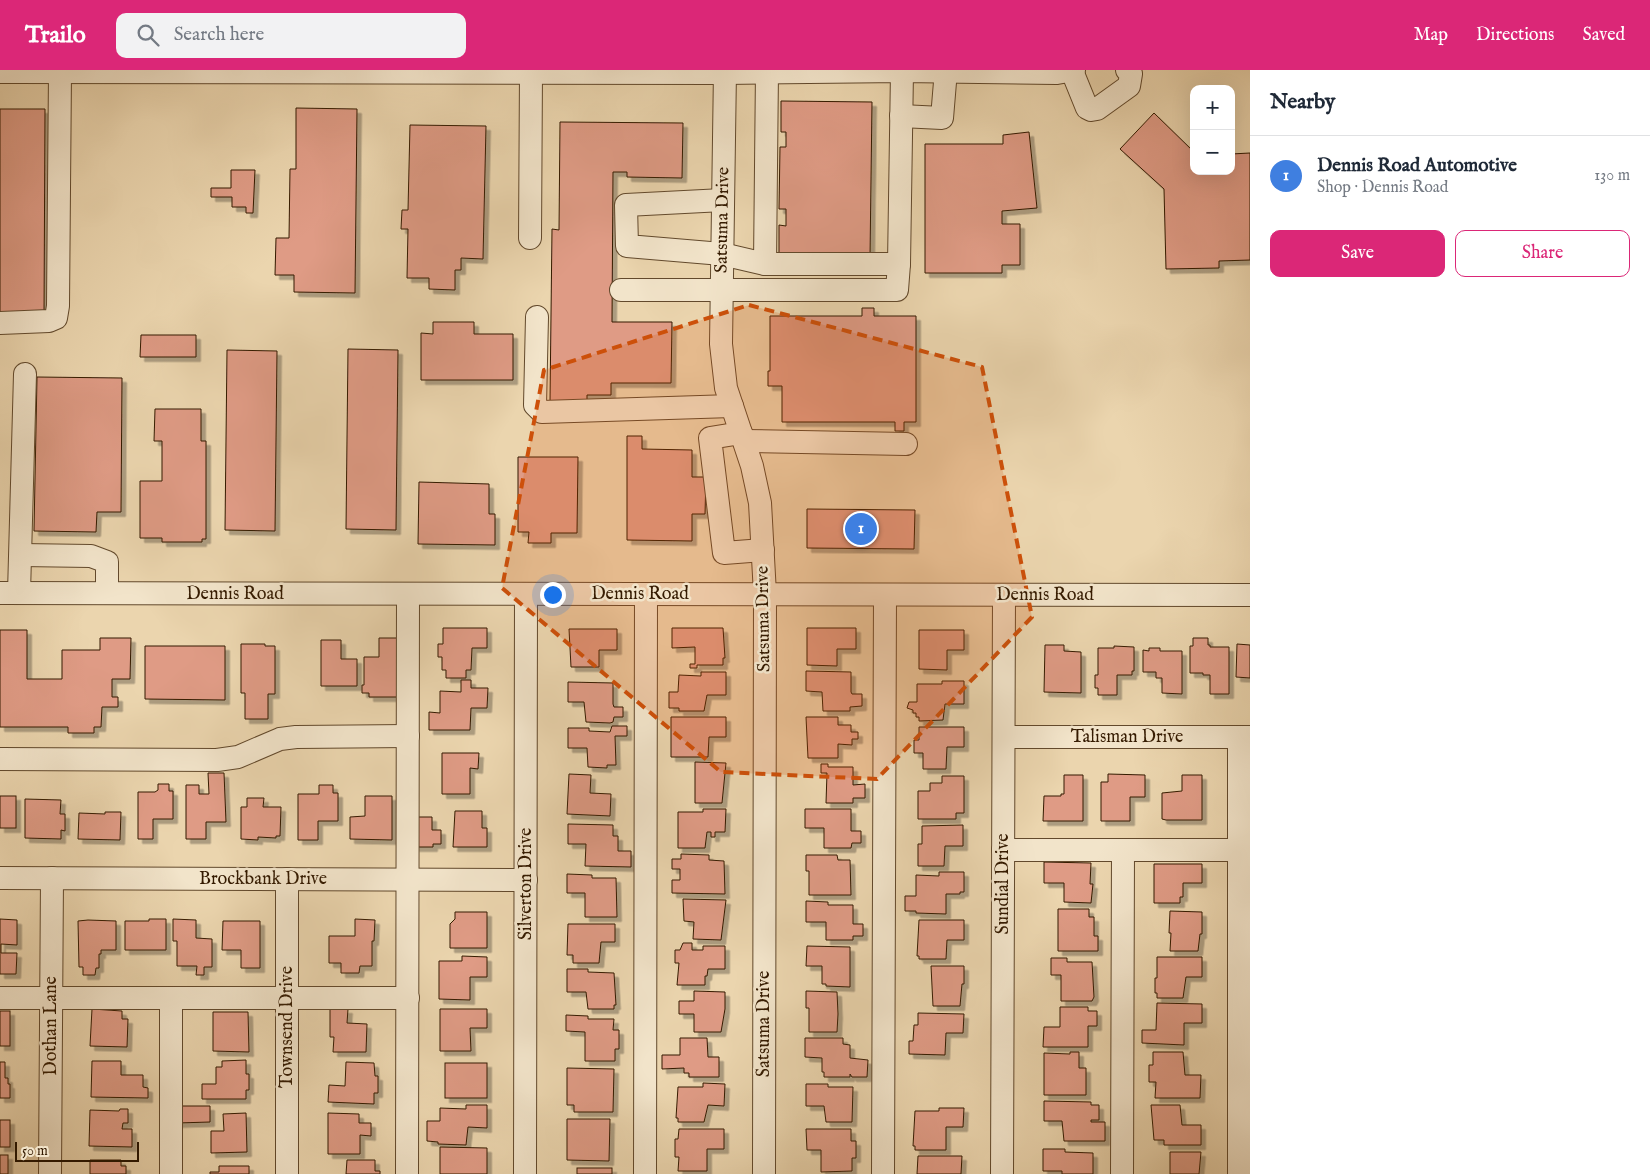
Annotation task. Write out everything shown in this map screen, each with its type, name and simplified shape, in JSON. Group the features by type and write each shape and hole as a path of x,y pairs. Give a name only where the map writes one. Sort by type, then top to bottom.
{"street":[{"path":"0,72 902,70 1057,73 1073,71 1087,108 1091,110 1096,109 1129,86 1131,74 1127,70"},
{"path":"621,290 896,290 899,264 902,70"},
{"path":"530,238 539,71"},
{"name":"Satsuma Drive","path":"725,71 721,344 726,388 752,466 760,503 765,594 764,1174"},
{"path":"766,71 766,264"},
{"path":"902,116 942,118 946,71"},
{"path":"0,323 49,321 56,318 58,306 60,72"},
{"path":"723,200 626,205 627,246 722,254 766,264 899,264"},
{"path":"536,317 535,405 542,412 732,406"},
{"path":"10,593 21,555 25,374"},
{"path":"763,550 724,553 710,438 742,437 906,444"},
{"path":"21,555 91,556 106,562 107,594"},
{"name":"Dennis Road","path":"10,593 1250,595"},
{"path":"407,1174 408,594"},
{"name":"Silverton Drive","path":"525,1174 526,594"},
{"path":"645,1174 646,594"},
{"path":"883,1174 885,595"},
{"name":"Sundial Drive","path":"1002,1174 1004,595"},
{"path":"0,760 217,760 238,757 280,739 296,736 408,736"},
{"name":"Talisman Drive","path":"1004,737 1244,737"},
{"path":"1239,1174 1244,737"},
{"path":"1003,850 1244,850"},
{"path":"1122,1174 1124,850"},
{"name":"Brockbank Drive","path":"0,878 526,880"},
{"name":"Dothan Lane","path":"50,1174 52,878"},
{"name":"Townsend Drive","path":"287,879 287,1174"},
{"path":"0,998 408,998"},
{"path":"171,998 171,1174"}],"highlighted area":[{"path":"749,305 982,367 1032,617 877,779 721,772 502,588 544,370"}],"building":[{"path":"781,101 872,102 870,257 779,256 779,225 786,226 786,209 779,209 780,147 786,147 786,132 781,132"},
{"path":"296,108 357,109 355,293 294,292 294,275 275,275 276,238 289,238 290,169 296,169"},
{"path":"0,109 45,109 44,317 0,317"},
{"path":"1154,113 1190,148 1190,175 1235,175 1235,154 1250,153 1250,260 1219,261 1219,268 1166,269 1164,189 1120,149"},
{"path":"560,122 683,123 682,178 627,177 627,172 613,172 612,322 672,322 671,383 611,383 611,395 587,395 587,403 550,402 552,229 559,230"},
{"path":"410,125 486,126 483,259 461,258 461,270 455,270 455,290 429,289 429,278 407,278 408,229 401,229 402,210 408,210"},
{"path":"1029,132 1037,208 1002,211 1002,224 1020,224 1020,265 1002,265 1002,273 925,273 925,144 1003,144 1003,135"},
{"path":"231,170 255,170 253,213 246,213 246,207 232,207 232,197 211,197 211,188 231,188"},
{"path":"862,308 874,308 874,316 916,316 916,422 904,422 904,431 895,431 895,422 782,422 782,386 768,386 768,371 770,371 770,316 862,316"},
{"path":"433,322 474,322 474,334 513,334 513,380 421,380 421,333 433,334"},
{"path":"141,335 196,335 196,357 140,357"},
{"path":"348,349 398,350 396,530 346,529"},
{"path":"227,350 277,351 275,531 225,530"},
{"path":"37,377 122,378 121,512 97,512 96,532 34,531"},
{"path":"155,409 201,409 201,441 206,441 206,539 202,539 202,542 162,542 162,538 140,538 140,481 162,481 162,441 154,441"},
{"path":"627,436 642,436 642,449 692,450 692,477 706,477 705,514 692,514 692,541 627,540"},
{"path":"518,457 578,457 577,533 551,533 551,543 528,543 529,532 518,532"},
{"path":"419,482 489,484 489,514 495,514 495,545 418,544"},
{"path":"807,509 915,510 914,549 807,548"},
{"path":"443,628 487,628 487,648 472,648 471,670 466,670 466,678 446,678 446,670 442,670 442,657 438,657 438,644 443,644"},
{"path":"672,628 723,628 725,658 723,658 723,665 697,665 697,668 690,668 690,664 695,664 695,647 672,648"},
{"path":"807,628 856,628 856,649 837,649 837,666 807,665"},
{"path":"569,629 617,629 617,650 599,650 599,667 571,667"},
{"path":"0,630 27,630 27,679 62,679 62,650 100,650 100,638 131,638 130,679 112,679 112,697 118,697 118,707 102,707 101,727 94,727 94,733 68,733 68,727 0,727"},
{"path":"919,630 964,630 964,650 947,650 947,670 919,669"},
{"path":"379,638 398,638 399,697 369,697 369,693 362,693 362,685 364,685 364,657 379,657"},
{"path":"1193,638 1208,638 1208,645 1210,647 1229,647 1229,694 1210,694 1210,675 1190,673 1190,646 1193,646"},
{"path":"321,640 341,640 341,659 357,659 357,686 321,686"},
{"path":"241,644 275,646 275,694 268,694 268,719 245,719 245,693 241,693"},
{"path":"1237,644 1250,645 1250,678 1236,677"},
{"path":"1045,645 1064,645 1064,651 1081,652 1081,693 1044,692"},
{"path":"145,646 225,646 225,700 145,699"},
{"path":"1114,646 1134,647 1134,671 1132,671 1132,675 1117,675 1117,695 1098,695 1098,688 1095,688 1095,675 1098,675 1098,648 1114,648"},
{"path":"1149,648 1160,648 1160,651 1182,651 1182,694 1162,693 1162,678 1156,678 1156,672 1143,672 1143,650 1149,651"},
{"path":"806,671 851,672 851,692 852,694 862,694 862,706 850,707 850,711 823,711 822,692 806,691"},
{"path":"701,672 726,672 726,695 707,695 704,711 679,711 679,708 669,708 669,692 678,692 679,675 701,676"},
{"path":"461,680 471,680 471,688 488,688 487,708 471,708 470,730 429,730 429,712 440,713 440,691 461,692"},
{"path":"942,681 964,681 964,704 945,704 943,720 919,721 916,713 907,708 909,702 917,702 917,684 942,684"},
{"path":"568,682 613,683 613,704 614,707 623,707 623,717 614,717 613,722 610,723 586,722 584,702 568,702"},
{"path":"671,717 726,717 726,737 709,737 708,757 671,757"},
{"path":"806,717 838,717 838,725 851,725 851,732 858,732 858,739 852,739 852,745 838,744 838,758 808,758"},
{"path":"612,726 627,726 627,736 615,736 616,765 607,765 607,768 588,767 587,748 568,748 568,728 589,728 589,731 610,732"},
{"path":"919,727 964,727 964,747 947,747 946,769 923,769 923,753 914,753 914,740 919,740"},
{"path":"442,753 479,753 478,769 470,768 470,794 442,794"},
{"path":"695,762 726,763 722,803 695,803"},
{"path":"821,764 828,764 828,767 853,767 853,785 865,784 865,798 853,798 853,803 826,803 827,773 821,773"},
{"path":"208,773 224,773 226,822 206,822 206,839 186,839 186,785 199,785 199,794 209,794"},
{"path":"569,774 591,775 590,793 611,794 610,816 567,814"},
{"path":"1108,774 1145,775 1145,797 1130,797 1130,821 1101,821 1101,782 1108,782"},
{"path":"1064,775 1083,775 1083,821 1043,821 1044,796 1061,796 1061,794 1064,794"},
{"path":"1182,775 1202,775 1202,820 1162,819 1162,793 1182,791"},
{"path":"942,776 964,776 964,813 956,813 956,819 918,819 918,791 930,791 930,783 942,783"},
{"path":"158,784 169,784 169,791 173,791 173,819 153,819 153,839 138,839 138,792 155,792 158,790"},
{"path":"319,785 333,785 333,793 338,793 338,821 318,821 318,840 298,840 298,794 319,794"},
{"path":"0,796 16,796 16,828 0,828"},
{"path":"365,796 392,796 392,840 350,839 350,817 365,816"},
{"path":"247,798 264,798 263,807 281,807 280,836 276,836 276,838 258,837 258,840 241,839 241,807 247,807"},
{"path":"25,799 61,800 60,814 65,814 65,831 61,830 61,839 25,838"},
{"path":"703,809 726,809 725,832 715,832 715,837 711,837 711,832 707,832 705,848 678,848 678,812 703,812"},
{"path":"805,809 851,809 851,831 861,831 861,843 852,843 851,848 824,848 824,828 805,828"},
{"path":"455,811 482,811 482,828 487,828 487,847 453,847"},
{"path":"105,812 121,812 120,840 78,839 79,813 105,814"},
{"path":"415,817 432,817 432,830 441,830 441,844 433,844 433,847 415,847"},
{"path":"568,824 613,825 613,836 618,836 618,851 631,851 631,867 585,866 586,844 568,844"},
{"path":"963,825 963,846 945,846 944,866 918,866 918,844 922,844 922,826"},
{"path":"681,854 709,855 709,860 724,861 725,894 672,893 672,880 680,880 680,869 672,869 672,859 681,859"},
{"path":"806,855 837,855 838,860 850,860 851,895 809,895 809,871 806,871"},
{"path":"1044,862 1091,863 1090,884 1093,884 1091,903 1064,902 1064,883 1044,883"},
{"path":"1154,864 1202,864 1202,883 1183,883 1183,897 1180,897 1180,903 1154,903"},
{"path":"939,872 964,872 964,892 960,892 960,894 946,894 946,914 905,911 905,896 916,896 916,875 939,876"},
{"path":"567,874 592,875 592,878 616,878 617,917 585,917 585,893 567,893"},
{"path":"683,899 726,900 721,940 693,939 694,922 684,921"},
{"path":"806,901 828,902 828,905 853,905 853,924 863,924 863,936 853,936 853,940 826,940 826,922 806,922"},
{"path":"1058,909 1089,909 1089,917 1094,917 1094,936 1098,936 1098,951 1058,951"},
{"path":"1170,911 1202,912 1202,934 1200,934 1198,951 1170,951"},
{"path":"455,912 487,912 487,948 450,948 450,924 455,919"},
{"path":"0,919 17,920 17,945 1,944 1,953 17,953 16,974 0,974"},
{"path":"149,919 166,919 166,950 125,950 125,921 149,921"},
{"path":"173,919 196,920 196,938 212,939 212,967 204,967 204,975 196,975 197,966 177,966 177,941 173,941"},
{"path":"355,919 375,920 374,941 372,941 372,966 360,966 359,973 341,973 341,963 329,963 329,936 355,936"},
{"path":"919,920 964,920 964,940 947,940 946,959 919,959 919,956 917,956"},
{"path":"78,921 116,921 116,950 101,950 101,954 99,954 99,968 96,968 95,975 83,975 83,967 79,967"},
{"path":"223,921 260,921 260,968 241,968 241,950 222,950"},
{"path":"568,924 615,924 615,942 601,942 599,963 573,963 573,955 567,955"},
{"path":"683,943 692,943 692,950 703,950 703,946 725,946 725,969 708,969 707,976 705,976 705,985 677,985 679,963 675,963 675,950 680,950"},
{"path":"807,946 850,947 850,987 826,986 826,984 822,984 822,966 806,966"},
{"path":"462,956 487,957 487,977 470,977 470,1000 439,999 439,961 462,961"},
{"path":"1157,957 1202,957 1202,977 1186,977 1183,998 1157,998 1155,978 1157,978"},
{"path":"1051,958 1067,958 1067,962 1092,962 1094,997 1092,1001 1061,1001 1061,975 1051,975"},
{"path":"931,966 964,966 964,984 962,984 960,1006 933,1006"},
{"path":"567,969 588,969 588,972 614,973 616,1005 614,1005 614,1009 588,1009 586,992 567,992"},
{"path":"694,991 725,992 725,1009 721,1032 694,1032 694,1014 679,1014 679,1001 694,1001"},
{"path":"806,991 837,992 837,1032 809,1032 809,1008 806,1008"},
{"path":"1157,1003 1202,1004 1202,1023 1184,1023 1184,1045 1142,1043 1142,1030 1156,1030"},
{"path":"1060,1007 1088,1007 1088,1011 1097,1011 1097,1026 1088,1026 1088,1047 1043,1047 1044,1027 1060,1027"},
{"path":"92,1009 122,1011 122,1019 128,1019 127,1047 90,1046"},
{"path":"330,1009 348,1009 347,1023 367,1024 366,1052 333,1052 334,1037 330,1037"},
{"path":"440,1009 487,1009 487,1028 470,1028 471,1051 440,1051"},
{"path":"0,1011 10,1011 10,1046 0,1046"},
{"path":"213,1012 248,1012 249,1052 213,1051"},
{"path":"918,1013 964,1014 963,1033 946,1033 945,1055 909,1054 909,1041 913,1041 914,1025 918,1025"},
{"path":"566,1015 588,1016 588,1019 614,1019 613,1030 619,1030 619,1049 615,1049 615,1061 585,1061 585,1032 566,1031"},
{"path":"680,1038 707,1038 708,1057 719,1057 719,1077 689,1077 689,1073 684,1073 684,1068 662,1069 662,1055 680,1055"},
{"path":"805,1038 843,1038 843,1044 850,1045 850,1058 868,1060 867,1077 852,1077 850,1074 850,1077 824,1077 822,1058 805,1057"},
{"path":"1070,1052 1079,1052 1079,1068 1086,1068 1086,1095 1044,1095 1044,1053 1070,1054"},
{"path":"1153,1052 1183,1052 1185,1075 1201,1075 1200,1098 1155,1098 1156,1082 1149,1082 1149,1065 1153,1065"},
{"path":"246,1060 246,1074 249,1074 249,1090 246,1090 246,1099 202,1099 202,1084 216,1084 216,1067 222,1067 222,1061"},
{"path":"92,1061 121,1061 121,1075 143,1075 143,1087 148,1088 148,1098 91,1097"},
{"path":"0,1062 5,1062 5,1078 8,1078 8,1084 10,1084 10,1098 0,1098"},
{"path":"346,1062 374,1063 375,1076 378,1076 378,1093 374,1093 374,1104 328,1102 329,1085 345,1086"},
{"path":"445,1063 487,1063 487,1098 445,1098"},
{"path":"567,1068 614,1069 613,1112 574,1112 574,1105 567,1105"},
{"path":"703,1083 725,1084 724,1106 708,1105 704,1122 678,1122 678,1118 676,1118 678,1087 703,1087"},
{"path":"806,1084 828,1084 828,1087 853,1087 852,1122 826,1122 824,1106 806,1106"},
{"path":"1044,1101 1091,1102 1091,1105 1099,1105 1099,1120 1091,1120 1091,1122 1105,1122 1105,1141 1064,1141 1062,1121 1044,1121"},
{"path":"466,1105 487,1105 487,1128 468,1127 466,1145 438,1144 438,1142 427,1141 427,1121 440,1121 440,1108 466,1109"},
{"path":"1151,1105 1180,1105 1182,1125 1201,1125 1201,1145 1164,1145 1164,1140 1154,1140"},
{"path":"177,1106 210,1106 210,1122 177,1123"},
{"path":"939,1108 964,1108 963,1127 946,1127 946,1150 915,1150 915,1146 913,1146 915,1111 939,1111"},
{"path":"120,1109 128,1109 128,1123 123,1123 122,1129 132,1129 132,1147 89,1146 90,1110 119,1111"},
{"path":"246,1113 247,1152 211,1153 211,1131 224,1131 223,1114"},
{"path":"328,1113 359,1114 359,1123 371,1123 371,1136 360,1135 360,1154 328,1154"},
{"path":"567,1119 610,1119 609,1161 567,1160"},
{"path":"0,1120 10,1120 10,1147 0,1147"},
{"path":"679,1129 724,1129 724,1149 707,1149 707,1171 678,1171 679,1157 675,1157 675,1139 678,1139"},
{"path":"806,1129 851,1129 851,1141 856,1141 856,1158 852,1158 852,1171 821,1172 821,1150 807,1150"},
{"path":"440,1147 487,1148 487,1174 440,1174"},
{"path":"1043,1149 1065,1149 1065,1152 1093,1153 1093,1174 1062,1174 1062,1171 1043,1171"},
{"path":"1170,1152 1201,1152 1199,1174 1170,1174"},
{"path":"0,1155 8,1155 8,1174 0,1174"},
{"path":"918,1156 962,1156 961,1174 917,1174"},
{"path":"90,1160 121,1160 121,1166 126,1166 126,1174 90,1174"},
{"path":"347,1160 375,1160 375,1171 380,1171 380,1174 346,1174"},
{"path":"219,1166 249,1166 249,1174 210,1174 210,1172 219,1172"},
{"path":"577,1168 612,1168 612,1174 577,1174"}],"place":[{"name":"Dennis Road Automotive","path":"861,529"}]}
